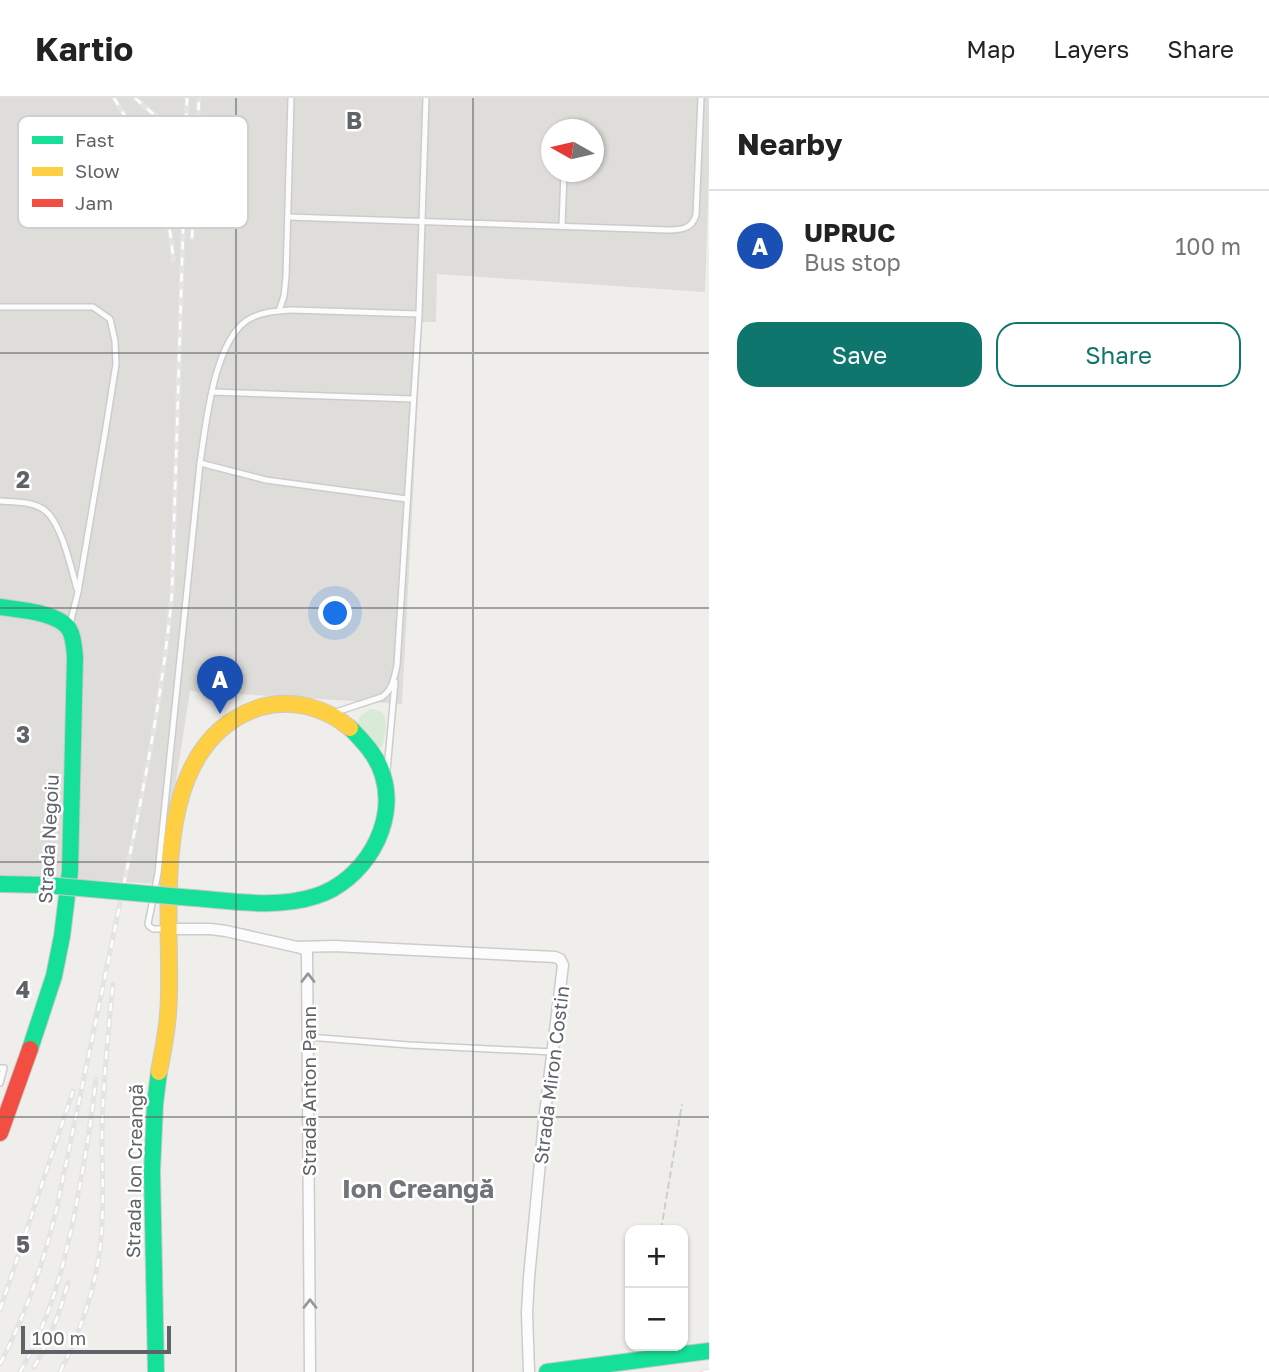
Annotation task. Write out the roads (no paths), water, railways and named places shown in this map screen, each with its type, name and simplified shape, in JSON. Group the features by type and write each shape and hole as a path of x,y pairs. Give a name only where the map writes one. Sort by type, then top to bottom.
{"main road":[{"path":"0,607 52,617 62,621 69,629"},
{"name":"Strada Negoiu","path":"2,1124 50,992 67,904 75,683 73,639 69,629"},
{"name":"Strada Ion Creangă","path":"156,1372 153,1148 157,1075 168,1016 170,873 182,793 193,765 209,740 230,721 252,710 276,703 315,707 331,713"},
{"path":"0,884 28,883 277,903 307,899 343,884 361,867 377,840 384,819 387,793 377,761 365,743 351,727 331,713"},
{"path":"547,1372 709,1351"}],"street":[{"path":"168,929 226,931 297,947"},
{"name":"Strada Miron Costin","path":"297,947 334,946 560,959 563,965 529,1277 529,1372"},
{"name":"Strada Anton Pann","path":"297,947 307,953 310,1372"}],"lane":[{"path":"279,311 286,277 291,98"},
{"path":"386,783 397,665 419,314 426,98"},
{"path":"288,217 677,230 685,228 696,215 701,98"},
{"path":"562,226 564,182"},
{"path":"0,307 93,307 110,319 115,341 116,364 106,427 78,592 69,629"},
{"path":"168,929 153,929 148,924 158,873 200,463 216,373 224,353 239,328 257,315 279,311 419,314"},
{"path":"212,392 413,399"},
{"path":"200,463 266,481 407,499"},
{"path":"0,501 28,503 43,509 54,519 78,592"},
{"path":"331,713 382,697 392,687 397,665"},
{"path":"308,1037 553,1052"},
{"path":"0,1068 4,1068 0,1083"}],"railway":[{"path":"114,98 124,116"},
{"path":"135,98 156,116"},
{"path":"186,116 187,98"},
{"path":"198,116 199,98"},
{"path":"169,228 173,260"},
{"path":"0,1364 33,1287 57,1207 136,826 160,694 172,593 183,228"},
{"path":"192,228 192,238"},
{"path":"60,1372 84,1316 99,1256 103,1210 103,1096 113,984"},
{"path":"20,1372 47,1314 66,1253 84,1161 96,1079"},
{"path":"0,1310 73,1091"},
{"path":"34,1367 54,1326 68,1283"},
{"path":"703,1372 709,1371"}],"place":[{"name":"UPRUC","path":"220,714"}],"district":[{"name":"Ion Creangă","path":"418,1188"}]}
